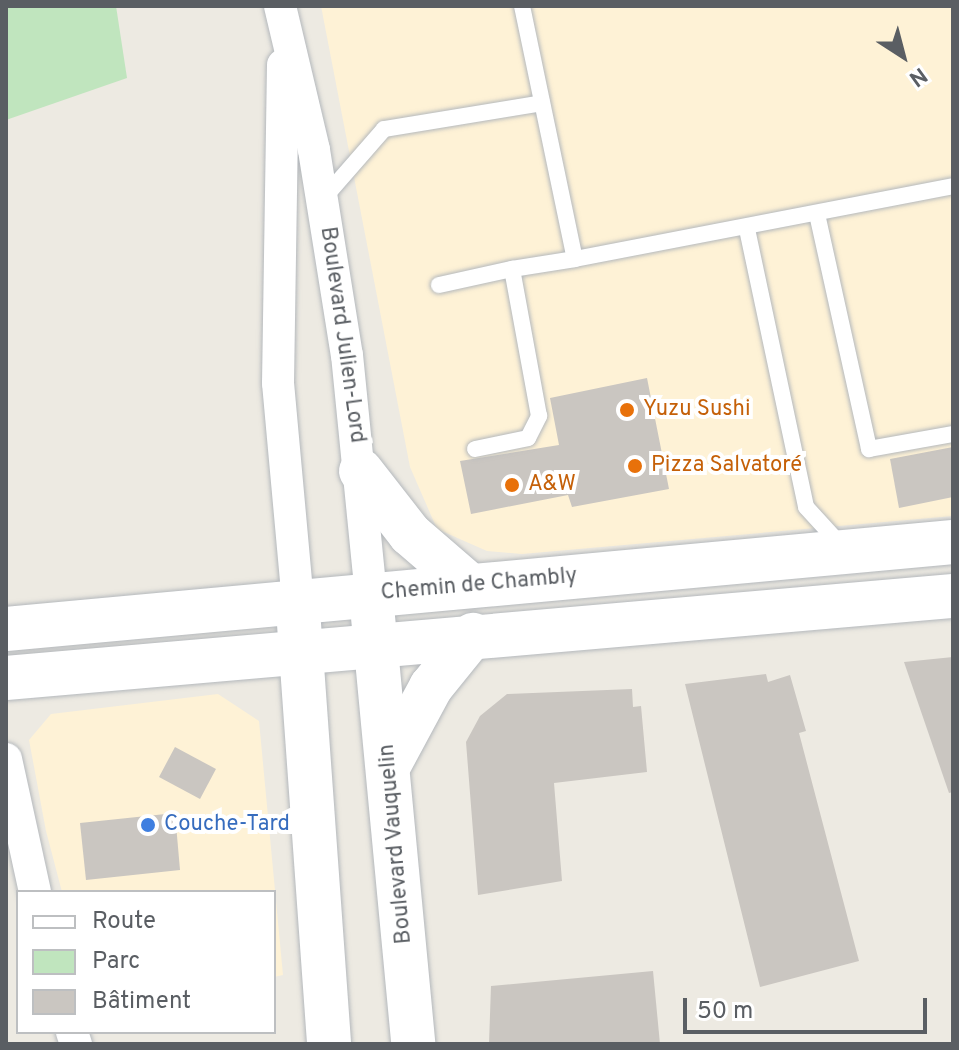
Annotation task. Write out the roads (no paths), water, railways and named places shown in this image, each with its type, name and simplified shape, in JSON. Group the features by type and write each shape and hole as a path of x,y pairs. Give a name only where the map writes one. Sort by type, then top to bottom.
{"main road":[{"path":"361,471 410,534 469,585"},
{"name":"Chemin de Chambly","path":"6,629 953,542"},
{"name":"Boulevard Julien-Lord","path":"371,595 376,644"},
{"path":"6,678 473,635 953,596"},
{"name":"Boulevard Julien-Lord","path":"298,603 299,651"},
{"path":"389,765 431,687 473,635"},
{"name":"Boulevard Vauquelin","path":"376,644 413,1044"},
{"path":"299,651 329,1044"}],"street":[{"name":"Boulevard Julien-Lord","path":"282,18 322,200 361,471 371,595"},
{"name":"Boulevard Julien-Lord","path":"282,18 278,383 298,603"},
{"path":"6,759 35,890"}],"lane":[{"path":"522,6 575,259"},
{"path":"322,200 384,129 542,103"},
{"path":"439,285 512,269 747,229 953,186"},
{"path":"817,214 869,449 953,434"},
{"path":"747,229 806,507 850,551"},
{"path":"475,449 528,438 539,416 512,269"}],"place":[{"name":"Yuzu Sushi","path":"627,410"},
{"name":"Pizza Salvatoré","path":"635,466"},
{"name":"A&W","path":"512,485"},
{"name":"Couche-Tard","path":"148,825"}]}
